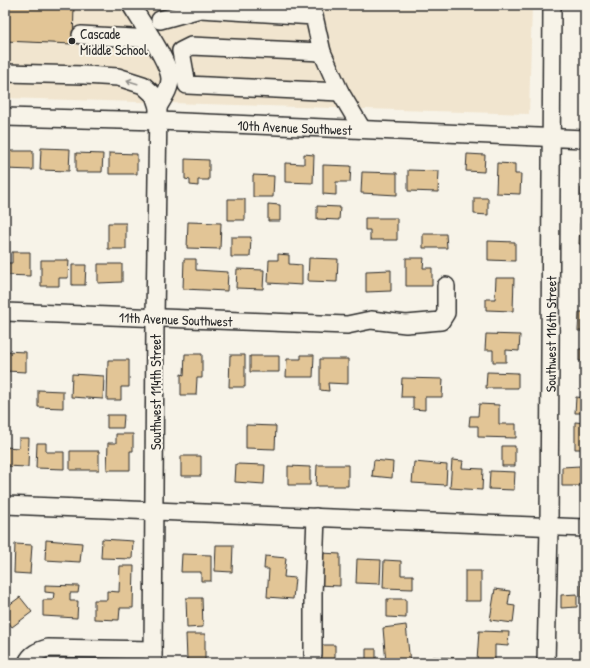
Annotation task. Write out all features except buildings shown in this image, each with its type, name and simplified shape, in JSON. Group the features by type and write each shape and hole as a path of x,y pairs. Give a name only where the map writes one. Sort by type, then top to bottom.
{"street":[{"path":"131,5 166,65 170,78 167,92 158,114"},
{"name":"Southwest 116th Street","path":"546,663 549,527 552,5"},
{"path":"160,20 200,7 283,10 314,16 322,52 340,92 362,129"},
{"path":"81,35 151,39"},
{"path":"322,52 191,46 181,51 187,85 340,92"},
{"path":"5,73 118,77 143,85 154,95 158,114"},
{"name":"10th Avenue Southwest","path":"5,117 158,114 362,129 585,139"},
{"name":"Southwest 114th Street","path":"153,656 158,114"},
{"name":"11th Avenue Southwest","path":"5,312 346,325 371,320 406,324 441,321 446,313 446,286"},
{"path":"5,505 316,516 585,528"},
{"path":"313,655 313,594 316,516"},
{"path":"27,663 39,650 48,648 153,656"}],"shaded area":[{"path":"5,5 532,5 529,114 5,98"}],"place":[{"name":"Cascade Middle School","path":"72,41"}]}
